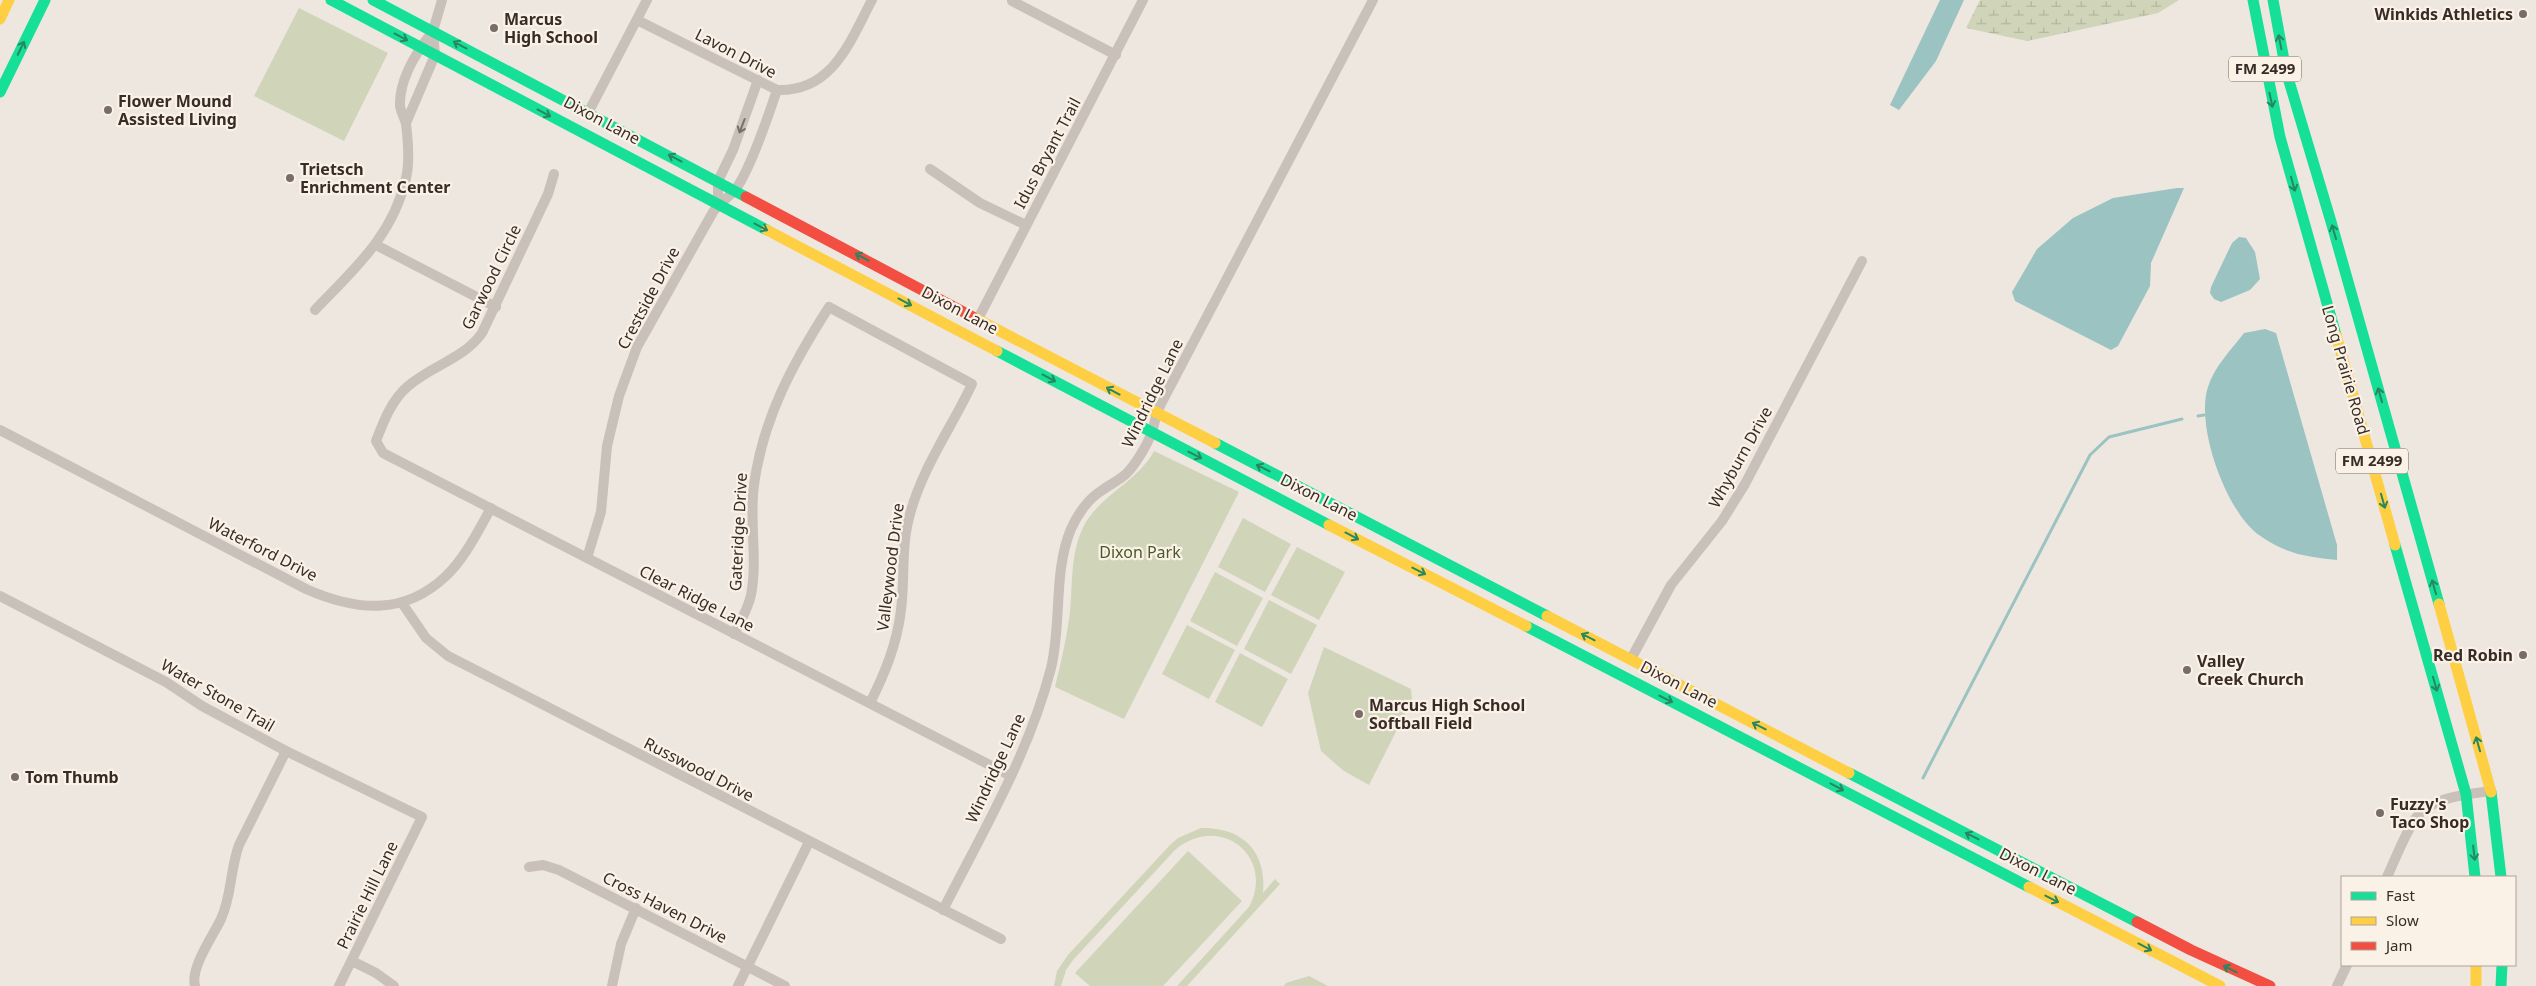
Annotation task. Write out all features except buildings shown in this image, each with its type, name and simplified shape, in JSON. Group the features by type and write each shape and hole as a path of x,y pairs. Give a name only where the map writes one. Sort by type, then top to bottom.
{"main road":[{"path":"0,19 9,0"},
{"path":"0,92 45,0"},
{"name":"Dixon Lane","path":"331,0 1152,433 2220,986"},
{"path":"358,14 365,0"},
{"name":"Dixon Lane","path":"373,0 1156,413 2108,907 2245,977 2270,986"},
{"name":"Long Prairie Road","path":"2254,0 2280,137 2334,282 2491,790 2501,876"},
{"name":"Long Prairie Road","path":"2273,0 2286,71 2334,282 2466,794 2475,876"},
{"path":"1794,764 1802,748"},
{"path":"2102,925 2108,907"},
{"path":"2476,966 2476,986"},
{"path":"2501,986 2502,966"}],"street":[{"path":"406,123 435,55 433,31 442,0"},
{"path":"588,113 647,0"},
{"name":"Lavon Drive","path":"637,20 777,90 796,89 819,80 828,72 848,45 872,0"},
{"name":"Idus Bryant Trail","path":"978,319 1143,0"},
{"name":"Windridge Lane","path":"943,910 1026,746 1052,665 1058,619 1060,581 1070,530 1078,515 1098,492 1126,474 1152,433 1156,413 1373,0"},
{"path":"1012,1 1116,55"},
{"path":"315,310 376,245 399,201 406,176 406,123 400,107 404,81 420,47 433,31"},
{"path":"718,204 718,181 733,150 758,80"},
{"path":"718,204 735,190 750,159 777,90"},
{"path":"930,169 980,203 1026,225"},
{"name":"Garwood Circle","path":"376,441 393,404 406,388 424,374 472,347 482,333 548,194 554,174"},
{"name":"Crestside Drive","path":"588,558 601,512 607,446 619,396 637,347 718,204"},
{"path":"376,245 496,307"},
{"name":"Whyburn Drive","path":"1631,659 1671,585 1722,521 1745,484 1862,261"},
{"name":"Gateridge Drive","path":"734,634 744,616 751,596 754,487 765,431 786,379 829,308 972,384"},
{"name":"Valleywood Drive","path":"870,704 891,658 898,634 902,608 904,548 915,493 927,465 950,427 972,384"},
{"name":"Waterford Drive","path":"0,430 331,600 356,606 382,607 402,602 429,590 447,575 467,550 491,508"},
{"name":"Clear Ridge Lane","path":"376,441 383,453 1010,776"},
{"name":"Water Stone Trail","path":"0,596 166,682 202,706 286,751 422,817"},
{"name":"Russwood Drive","path":"402,602 426,638 448,656 1001,939"},
{"path":"195,986 193,980 197,965 223,914 230,894 234,861 239,844 286,751"},
{"path":"2387,876 2416,817 2429,806 2466,794 2491,790"},
{"name":"Prairie Hill Lane","path":"339,986 422,817"},
{"path":"738,986 809,842"},
{"name":"Cross Haven Drive","path":"528,867 543,865 558,870 636,908 785,986"},
{"path":"612,986 621,944 636,908"},
{"path":"352,961 376,973 394,986"},
{"path":"2337,986 2347,966"}],"green space":[{"path":"1980,0 2179,0 2158,13 2027,41 1966,28"},
{"path":"299,8 388,53 344,141 254,96"},
{"name":"Dixon Park","path":"1154,451 1239,492 1124,719 1055,687 1067,631 1075,554 1081,532 1093,512 1139,471"},
{"path":"1243,518 1291,544 1265,592 1218,567"},
{"path":"1297,547 1345,572 1319,620 1271,595"},
{"path":"1215,572 1263,598 1237,646 1190,621"},
{"path":"1269,600 1317,625 1291,674 1244,649"},
{"path":"1187,625 1235,650 1209,699 1162,674"},
{"name":"Marcus High School Softball Field","path":"1324,647 1411,689 1412,700 1369,785 1344,771 1321,751 1308,693"},
{"path":"1240,653 1288,679 1262,727 1215,702"},
{"path":"1201,828 1229,832 1249,844 1261,865 1263,893 1275,879 1280,884 1187,986 1177,986 1249,907 1255,888 1255,871 1249,857 1239,845 1225,838 1209,836 1192,839 1175,850 1073,960 1066,970 1061,986 1054,986 1057,971 1068,955 1170,845 1178,838"},
{"path":"1188,851 1242,901 1163,986 1090,986 1075,973"},
{"path":"1309,976 1328,986 1284,986 1286,983"}],"water":[{"path":"1940,0 1964,0 1936,61 1899,110 1890,105"},
{"path":"2184,188 2151,263 2150,286 2118,346 2111,350 2015,301 2012,292 2037,249 2073,218 2113,198"},
{"path":"2239,237 2246,238 2255,252 2260,279 2250,290 2221,302 2214,299 2210,293 2211,287 2232,243"},
{"path":"2265,329 2276,333 2337,545 2337,560 2296,554 2259,535 2247,524 2235,508 2216,467 2206,423 2205,403 2208,387 2228,352 2244,333"}],"waterway":[{"path":"2198,416 2204,415"},
{"path":"1923,778 2090,455 2109,437 2182,419"}],"traffic: fast":[{"path":"0,92 45,0"},
{"path":"331,0 767,230"},
{"path":"373,0 746,197"},
{"path":"2253,0 2280,137 2336,335"},
{"path":"2273,0 2286,71 2332,225 2439,604"},
{"path":"997,351 1329,525"},
{"path":"1215,443 1547,616"},
{"path":"2395,545 2466,794 2475,876"},
{"path":"1526,626 2029,887"},
{"path":"1849,773 2137,922"},
{"path":"2491,792 2501,876"},
{"path":"2501,986 2502,966"}],"traffic: slow":[{"path":"0,19 9,0"},
{"path":"767,230 997,351"},
{"path":"973,317 1215,443"},
{"path":"2336,335 2395,545"},
{"path":"1329,525 1526,626"},
{"path":"2439,604 2491,792"},
{"path":"1547,616 1849,773"},
{"path":"2029,887 2220,986"},
{"path":"2476,966 2476,986"}],"traffic: jam":[{"path":"746,197 973,317"},
{"path":"2137,922 2191,950 2270,986"}],"place":[{"name":"Winkids Athletics","path":"2523,14"},
{"name":"Marcus High School","path":"494,28"},
{"name":"Flower Mound Assisted Living","path":"108,110"},
{"name":"Trietsch Enrichment Center","path":"290,178"},
{"name":"Red Robin","path":"2523,655"},
{"name":"Valley Creek Church","path":"2187,670"},
{"name":"Marcus High School Softball Field","path":"1359,714"},
{"name":"Tom Thumb","path":"15,777"},
{"name":"Fuzzy's Taco Shop","path":"2380,813"}]}
